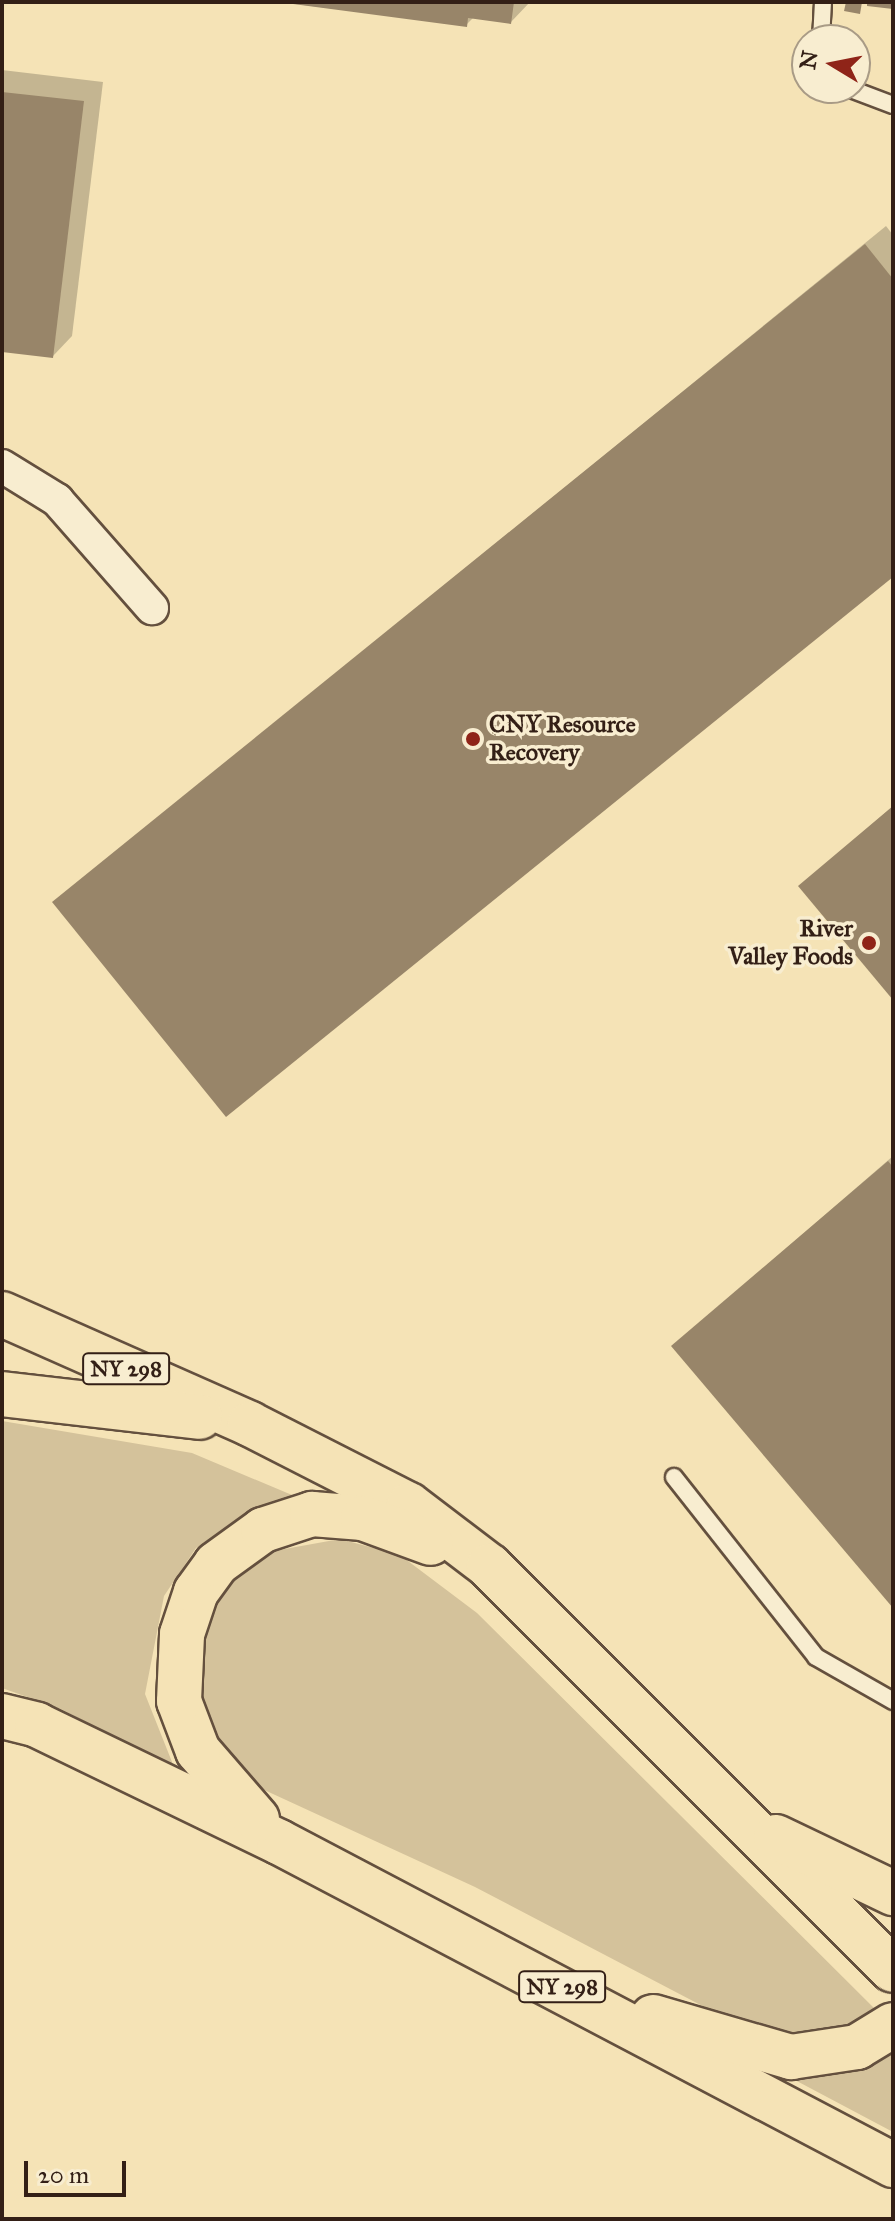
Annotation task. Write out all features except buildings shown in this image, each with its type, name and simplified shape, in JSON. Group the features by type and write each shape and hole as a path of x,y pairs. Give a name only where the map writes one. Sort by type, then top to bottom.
{"main road":[{"name":"NY 298","path":"2,1314 250,1424 409,1505 489,1566 893,1970"},
{"name":"NY 298","path":"2,1394 250,1424"},
{"path":"279,1842 216,1778 179,1701 182,1634 196,1592 216,1564 263,1530 312,1514 363,1518 489,1566"},
{"name":"NY 298","path":"2,1716 37,1725 279,1842 567,1990 893,2165"},
{"path":"742,1819 893,1893"},
{"path":"567,1990 791,2057 857,2047 893,2025"}],"street":[{"path":"2,466 57,500 152,608"}],"lane":[{"path":"822,24 823,2"},
{"path":"871,97 893,105"},
{"path":"674,1477 816,1657 893,1701"}],"shaded area":[{"path":"2,1421 192,1453 292,1495 252,1511 196,1548 164,1596 145,1694 174,1767 61,1709 2,1688"},
{"path":"340,1539 400,1555 477,1613 880,2014 827,2040 756,2034 475,1887 236,1777 199,1716 194,1659 209,1610 230,1581 268,1552"},
{"path":"893,2054 893,2132 793,2079 855,2070"}],"place":[{"name":"CNY Resource Recovery","path":"473,739"},
{"name":"River Valley Foods","path":"869,943"}]}
